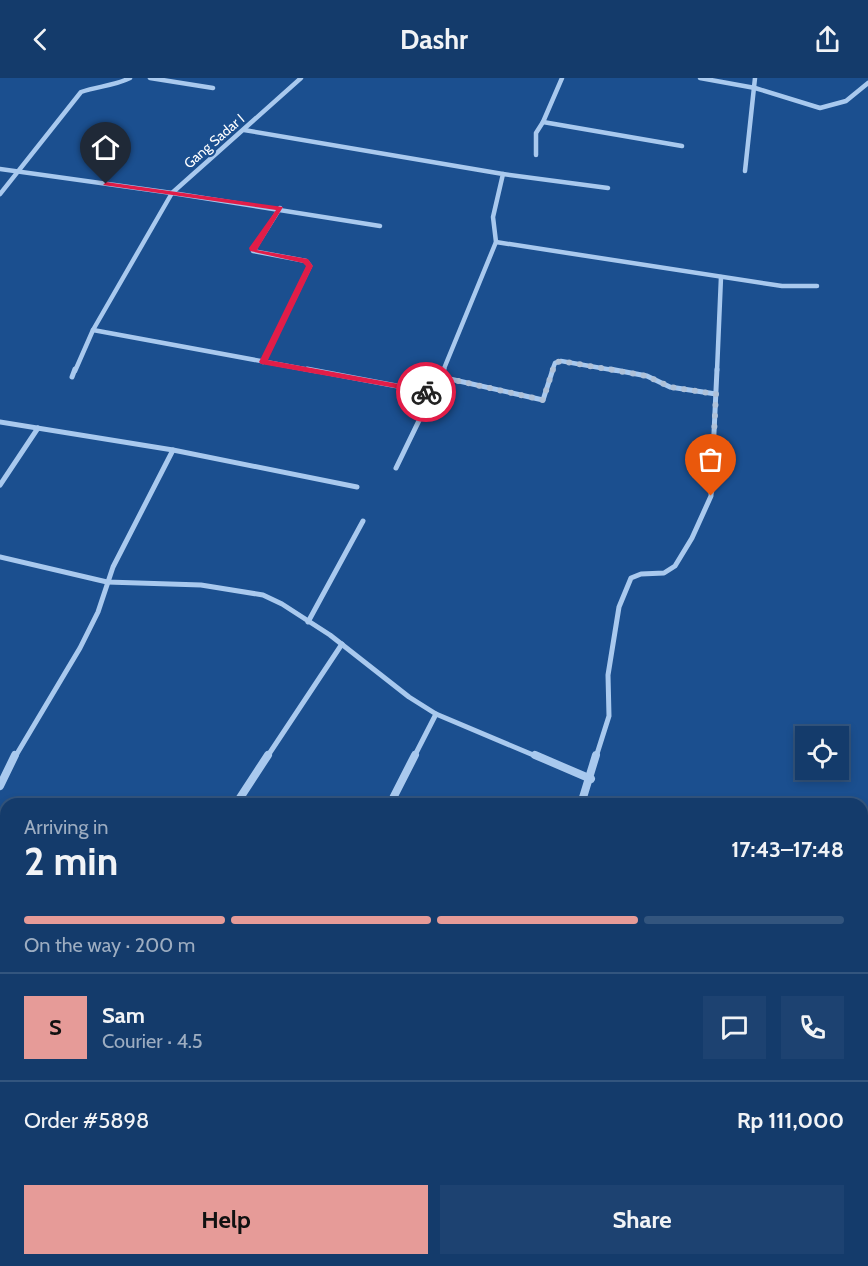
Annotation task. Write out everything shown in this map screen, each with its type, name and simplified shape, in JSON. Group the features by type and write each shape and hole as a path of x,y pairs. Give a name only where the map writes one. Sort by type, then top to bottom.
{"street":[{"path":"0,194 81,92 94,87 116,85 130,78"},
{"path":"150,78 213,88"},
{"name":"Gang Sadar I","path":"72,377 93,330 172,193 301,78"},
{"path":"536,155 537,127 548,115 562,78"},
{"path":"700,78 755,88 820,108 846,101 868,83"},
{"path":"745,171 755,78"},
{"path":"543,122 682,146"},
{"path":"244,130 504,174 608,188"},
{"path":"0,169 280,208 380,226"},
{"path":"396,468 434,393 496,243 493,234 495,210 504,174"},
{"path":"263,362 310,266 306,261 253,251 280,208"},
{"path":"496,243 782,286 817,286"},
{"path":"583,798 609,716 608,675 619,607 631,578 641,574 663,573 675,566 692,538 711,496 721,277"},
{"path":"93,330 434,393"},
{"path":"441,377 543,400 555,363 561,361 647,376 670,387 716,394"},
{"path":"0,422 173,450 357,487"},
{"path":"0,485 39,429"},
{"path":"0,786 22,742 80,648 98,612 107,582 173,450"},
{"path":"308,622 363,521"},
{"path":"0,557 107,582 201,585 263,594 342,644 409,697 436,714 591,779"},
{"path":"240,798 342,644"},
{"path":"393,798 436,714"}],"way so far":[{"path":"426,392 434,393 441,377 543,400 555,363 561,361 647,376 670,387 716,394 711,496"}],"route":[{"path":"106,184 280,208 253,251 256,254 306,261 310,266 263,362 426,392"}]}
